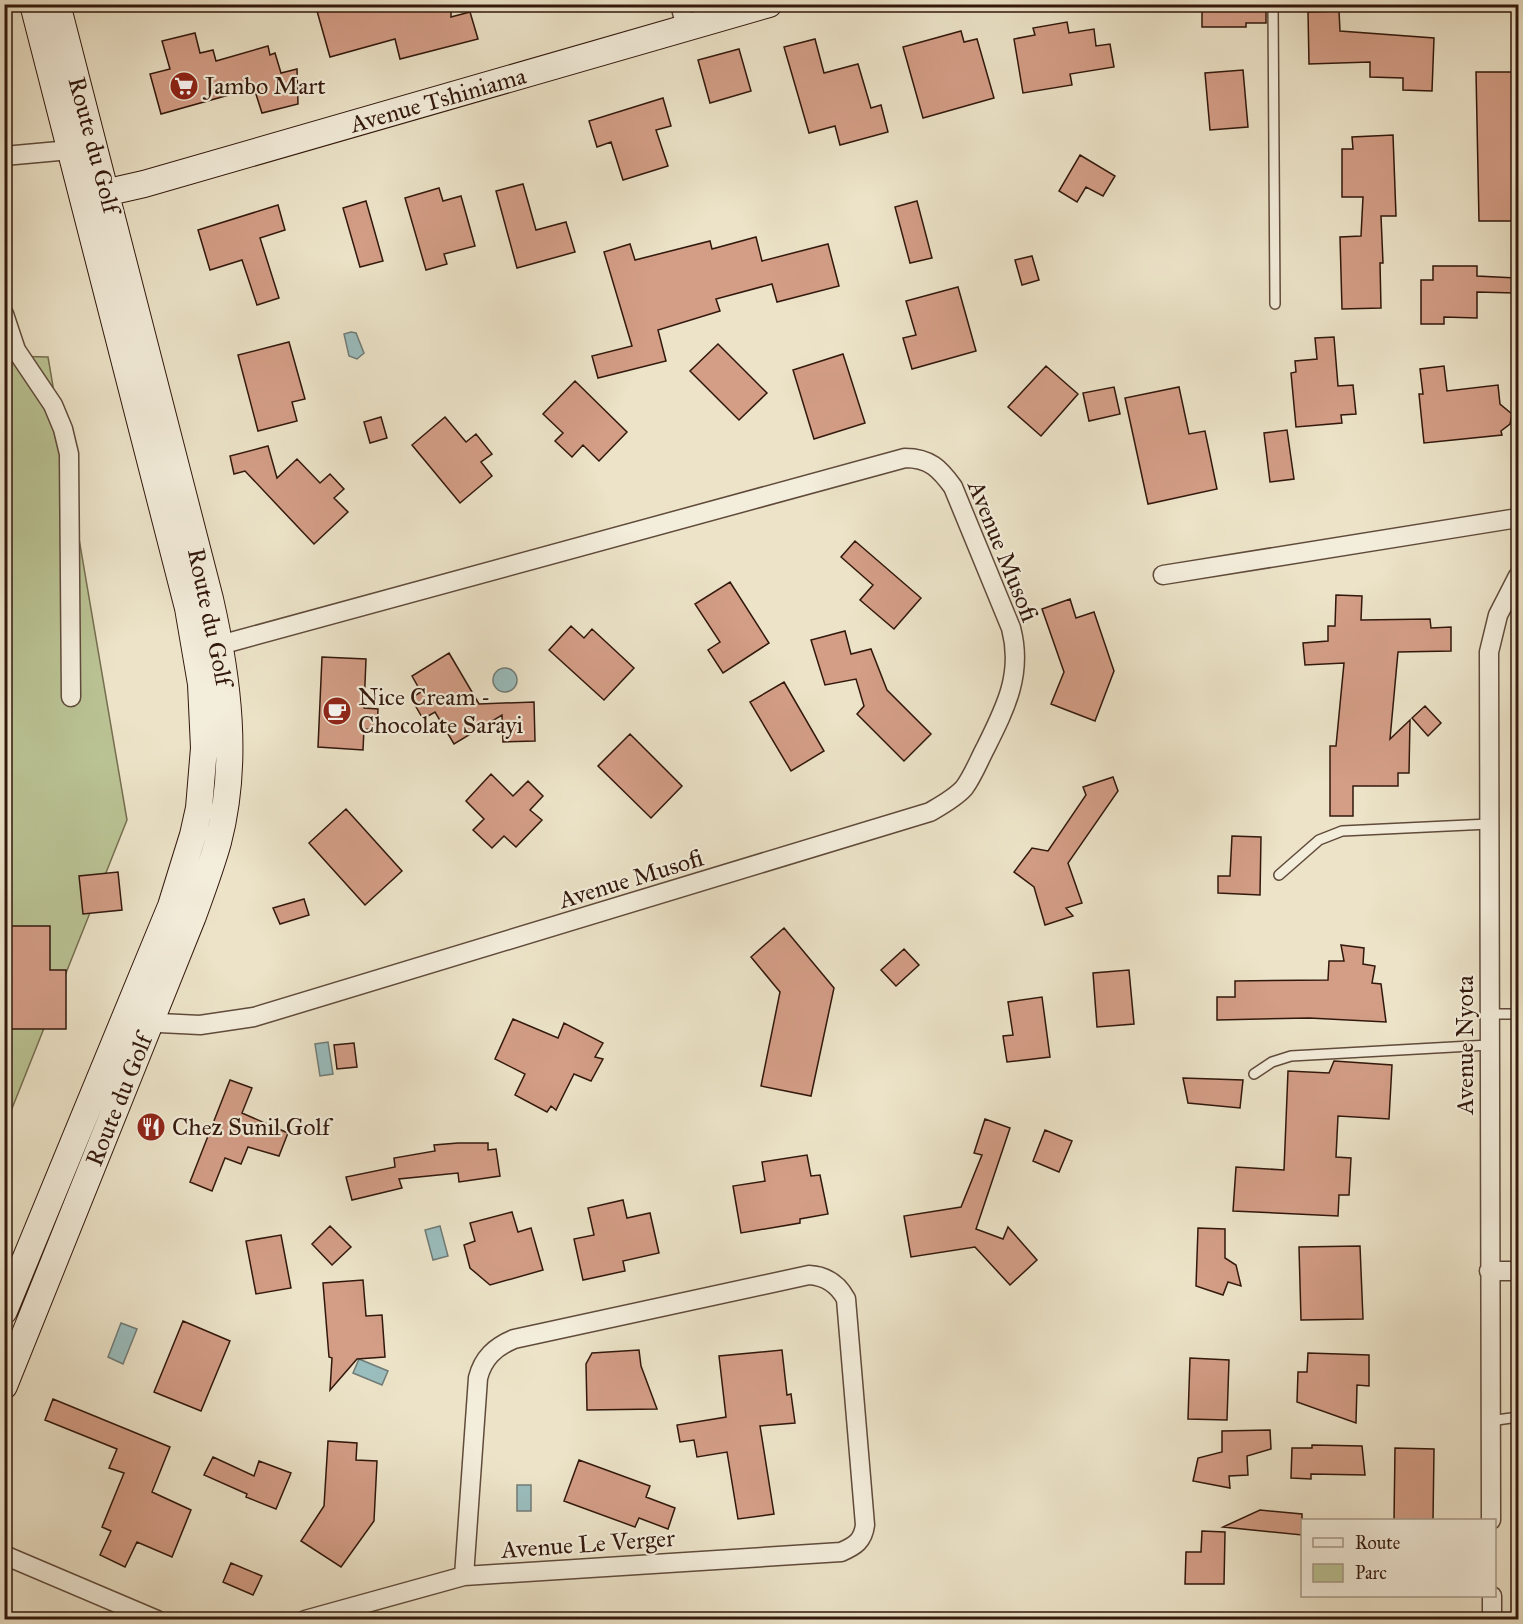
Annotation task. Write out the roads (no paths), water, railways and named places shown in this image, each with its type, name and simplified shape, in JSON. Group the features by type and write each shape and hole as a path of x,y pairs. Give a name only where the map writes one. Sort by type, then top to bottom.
{"main road":[{"path":"33,4 83,149"},
{"name":"Route du Golf","path":"4,1386 137,1022 193,916 218,840 228,781 229,754 208,648 83,149 57,4"},
{"name":"Avenue Tshiniama","path":"95,195 683,16 769,4"},
{"path":"4,1311 137,1022"}],"street":[{"path":"4,156 83,149"},
{"path":"4,314 16,350 53,405 63,429 69,454 71,697"},
{"name":"Avenue Musofi","path":"137,1022 200,1025 254,1017 930,812 947,802 964,787 1007,705 1016,670 1015,645 1011,628 953,487 940,469 927,460 918,458 906,458 208,648"},
{"path":"1163,575 1518,518"},
{"name":"Avenue Nyota","path":"1491,1519 1489,652 1498,615 1518,576"},
{"path":"1489,1271 1518,1272"},
{"name":"Avenue Le Verger","path":"305,1620 464,1576 841,1552 860,1540 865,1525 846,1299 836,1285 827,1279 809,1275 514,1339 494,1350 481,1368 478,1378 464,1576"},
{"path":"4,1555 157,1620"},
{"path":"1492,1597 1492,1620"}],"lane":[{"path":"1273,4 1275,304"},
{"path":"1279,875 1319,840 1342,831 1489,824"},
{"path":"1489,1014 1518,1014"},
{"path":"1254,1074 1272,1062 1291,1056 1489,1045"},
{"path":"1490,1421 1518,1417"}],"water":[{"path":"356,333 364,353 357,359 349,356 344,334"},
{"path":"505,668 514,671 517,680 514,689 505,692 496,689 493,680 496,671"},
{"path":"328,1042 333,1074 320,1076 315,1044"},
{"path":"440,1226 448,1256 433,1260 425,1230"},
{"path":"121,1323 137,1329 123,1364 108,1357"},
{"path":"359,1359 388,1371 382,1385 353,1373"},
{"path":"517,1485 531,1485 531,1511 517,1511"}],"place":[{"name":"Jambo Mart","path":"184,86"},
{"name":"Nice Cream - Chocolate Sarayi","path":"337,711"},
{"name":"Chez Sunil Golf","path":"151,1127"}]}
